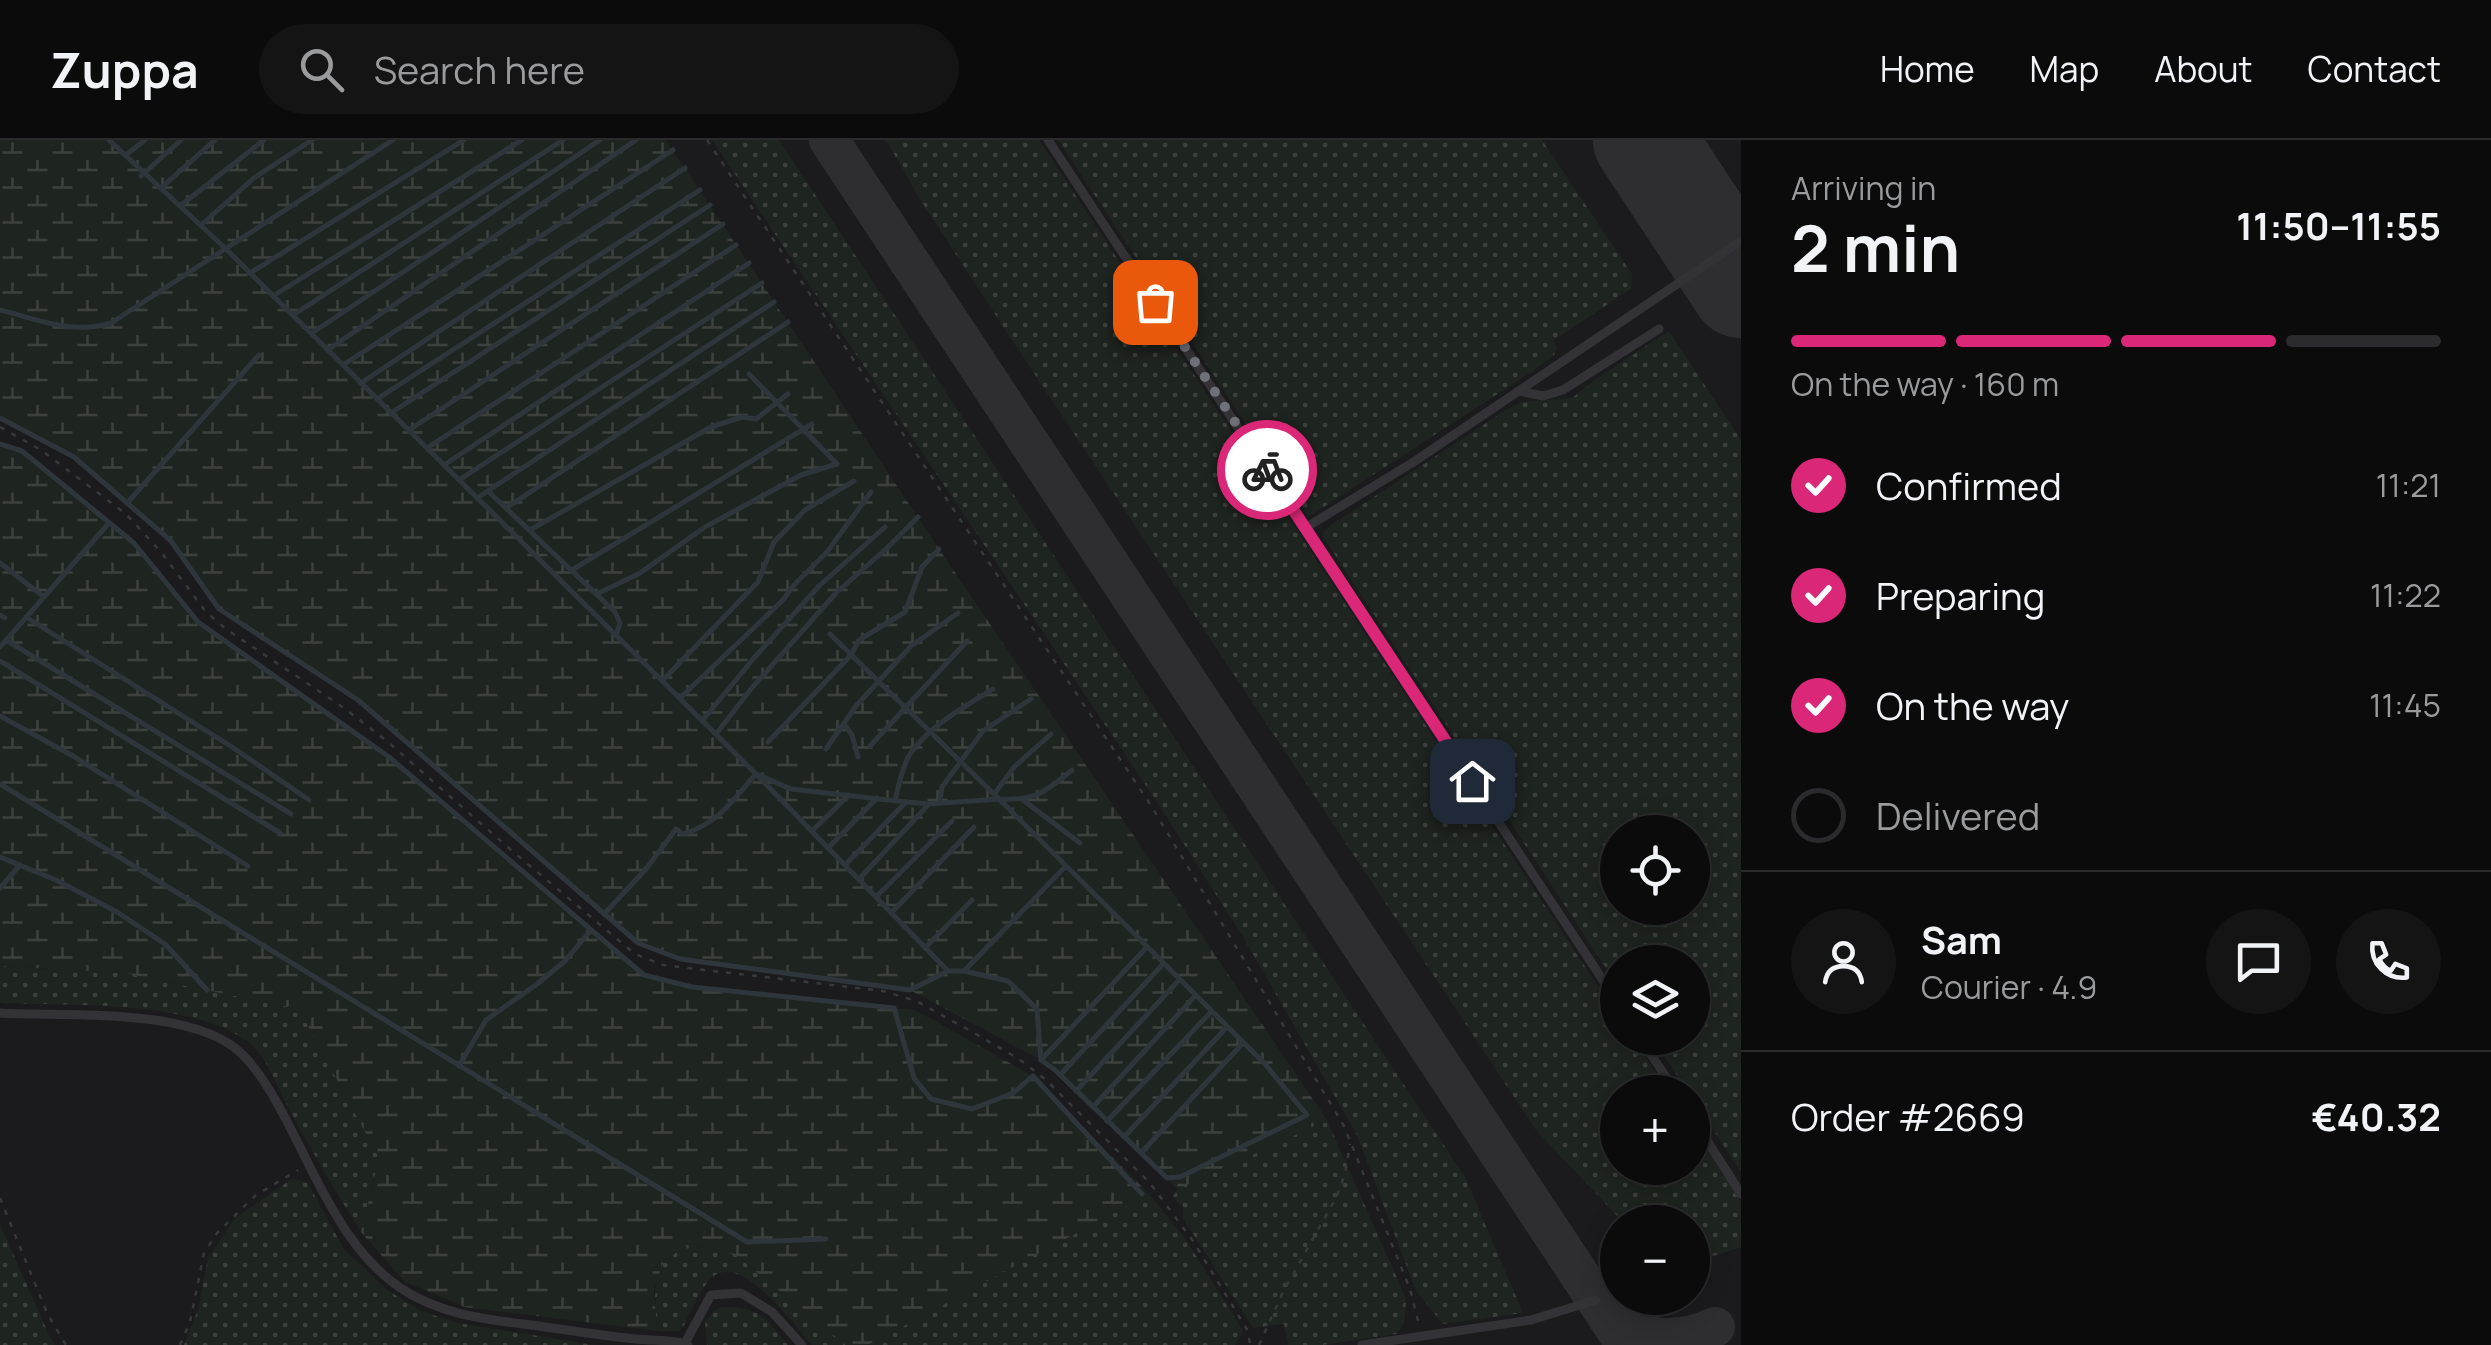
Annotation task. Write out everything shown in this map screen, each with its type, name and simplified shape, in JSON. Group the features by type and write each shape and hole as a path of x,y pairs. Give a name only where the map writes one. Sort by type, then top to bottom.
{"lane":[{"path":"1048,140 1600,976"},
{"path":"1306,528 1412,463 1741,241"},
{"path":"1519,390 1543,396 1563,390 1659,329"},
{"path":"0,1013 133,1018 219,1038 244,1056 262,1079 335,1216 355,1244 377,1269 420,1300 497,1320 686,1344 711,1295 741,1293 772,1312 802,1345"},
{"path":"1710,1145 1741,1194"},
{"path":"1362,1345 1530,1320 1596,1300"}],"path":[{"path":"706,140 1150,804 1344,1126 1410,1289 1422,1336"},
{"path":"0,427 41,450 126,514 162,552 206,612 226,630 388,742 635,954 663,965 883,991 916,1000 1019,1059 1046,1080 1150,1182 1202,1256 1248,1332 1250,1345"},
{"path":"1260,1345 1289,1279 1337,1196 1350,1142"},
{"path":"180,1345 190,1322 204,1253 217,1232 256,1195 308,1164"},
{"path":"0,1198 47,1313 66,1345"}],"shaded area":[{"path":"0,140 1741,140 1741,1345 0,1345"}],"green space":[{"path":"0,140 666,140 1327,1120 1178,1189 1055,1070 910,990 680,959 638,943 358,700 219,609 171,541 74,457 0,418"},
{"path":"712,140 779,140 1465,1177 1523,1313 1443,1324 1416,1291 1356,1133 1243,937 1157,802"},
{"path":"886,140 1039,140 1600,989 1600,1055 1644,1055 1657,1075 1600,1075 1600,1185 1710,1185 1710,1155 1741,1202 1741,1247 1710,1256 1710,1205 1607,1205 1536,1130 921,201"},
{"path":"1058,140 1542,140 1632,274 1631,289 1553,341 1557,348 1554,355 1533,371 1310,516"},
{"path":"1669,331 1741,440 1741,1172 1710,1125 1710,1075 1677,1075 1663,1055 1710,1055 1710,945 1600,945 1600,959 1323,537 1328,527 1506,410 1521,402 1572,398"},
{"path":"0,444 22,451 134,543 198,622 389,757 644,975 692,987 915,1010 1033,1076 1149,1194 868,1345 846,1345 737,1256 705,1247 680,1249 662,1265 654,1291 657,1331 465,1307 405,1282 361,1232 379,1158 299,1009 124,973 0,966"},
{"path":"0,966 124,973 299,1009 379,1158 361,1232 262,1058 237,1035 208,1022 137,1008 0,1003"},
{"path":"1327,1120 1406,1298 1405,1318 1396,1334 1323,1345 1288,1345 1284,1324 1253,1328 1173,1196 1178,1189"},
{"path":"292,1179 307,1182 344,1249 386,1289 421,1311 458,1323 594,1345 184,1345 199,1307 208,1258 235,1218"},
{"path":"1149,1194 1185,1238 1243,1331 1235,1345 868,1345"},
{"path":"0,1224 49,1335 55,1345 0,1345"},
{"path":"705,1247 737,1256 846,1345 812,1345 756,1285 729,1272 717,1274 707,1283 679,1331 657,1331 656,1285 663,1264 681,1249"},
{"path":"722,1307 754,1312 788,1345 707,1345 705,1322"}],"waterway":[{"path":"109,140 225,248 756,774 791,789 906,802 999,799 1264,1063 1307,1115 1180,1177 1167,1178 1041,1060 1147,947"},
{"path":"126,155 145,140"},
{"path":"141,176 181,140"},
{"path":"161,188 215,140"},
{"path":"180,206 264,140"},
{"path":"201,225 254,178 312,140"},
{"path":"0,310 69,327 111,323 393,140"},
{"path":"250,273 464,140"},
{"path":"273,296 522,140"},
{"path":"293,315 563,140"},
{"path":"312,333 600,140"},
{"path":"329,349 636,140"},
{"path":"343,365 673,150"},
{"path":"361,383 685,168"},
{"path":"377,399 700,190"},
{"path":"391,413 710,205"},
{"path":"409,430 723,224"},
{"path":"427,448 736,245"},
{"path":"444,465 749,263"},
{"path":"459,480 762,283"},
{"path":"477,498 774,302"},
{"path":"506,508 788,322"},
{"path":"128,502 259,355"},
{"path":"597,594 640,573 705,527 801,475 837,464 749,374"},
{"path":"530,530 711,427 742,417 756,419 788,394"},
{"path":"0,418 74,457 171,541 219,609 358,700 638,943 680,959 910,990 948,971 1008,981 1037,1009 1041,1060"},
{"path":"572,570 812,424"},
{"path":"0,444 22,451 134,543 198,622 389,757 644,975 692,987 894,1008 914,1078 931,1099 972,1109 1013,1093 1033,1076 1142,1194"},
{"path":"662,681 758,582 774,542 805,510 854,481"},
{"path":"488,491 615,612 620,623 616,635"},
{"path":"680,698 783,600 827,552 871,492"},
{"path":"716,734 836,593 918,517"},
{"path":"0,647 109,523"},
{"path":"702,721 819,586 885,527"},
{"path":"768,742 851,655 859,640 905,612 922,567 939,549"},
{"path":"0,563 44,597"},
{"path":"826,749 856,706 911,646 958,613"},
{"path":"0,615 5,618"},
{"path":"26,617 309,800"},
{"path":"830,634 999,799 1039,794 1072,770"},
{"path":"6,640 291,814"},
{"path":"870,746 967,641"},
{"path":"0,661 280,833"},
{"path":"895,800 905,764 918,744 948,717 993,689"},
{"path":"940,802 942,787 983,731 1031,699"},
{"path":"0,716 73,756 248,866"},
{"path":"844,724 852,735 858,757"},
{"path":"995,793 1014,767 1051,734"},
{"path":"604,914 676,829 683,834 706,824 756,774 948,971"},
{"path":"0,784 747,1242 826,1239"},
{"path":"812,831 849,795"},
{"path":"828,848 877,798"},
{"path":"1023,800 1080,843"},
{"path":"846,864 906,802"},
{"path":"859,879 929,804"},
{"path":"876,897 952,821"},
{"path":"891,913 974,827"},
{"path":"0,857 56,880 117,912 165,944 207,990"},
{"path":"0,888 20,865"},
{"path":"964,971 1066,866"},
{"path":"925,948 972,900"},
{"path":"459,1066 486,1020 565,961 591,930"},
{"path":"1060,1075 1163,964"},
{"path":"1076,1091 1179,980"},
{"path":"1093,1107 1195,996"},
{"path":"1107,1121 1211,1012"},
{"path":"1124,1137 1227,1027"},
{"path":"1141,1153 1243,1043"}],"taxiway":[{"path":"829,140 1626,1345"},
{"path":"1610,1315 1630,1329 1657,1337 1686,1336 1715,1327"}],"runway":[{"path":"1644,140 1741,287"}],"way so far":[{"path":"1155,302 1267,470"}],"route":[{"path":"1267,470 1472,781"}]}
